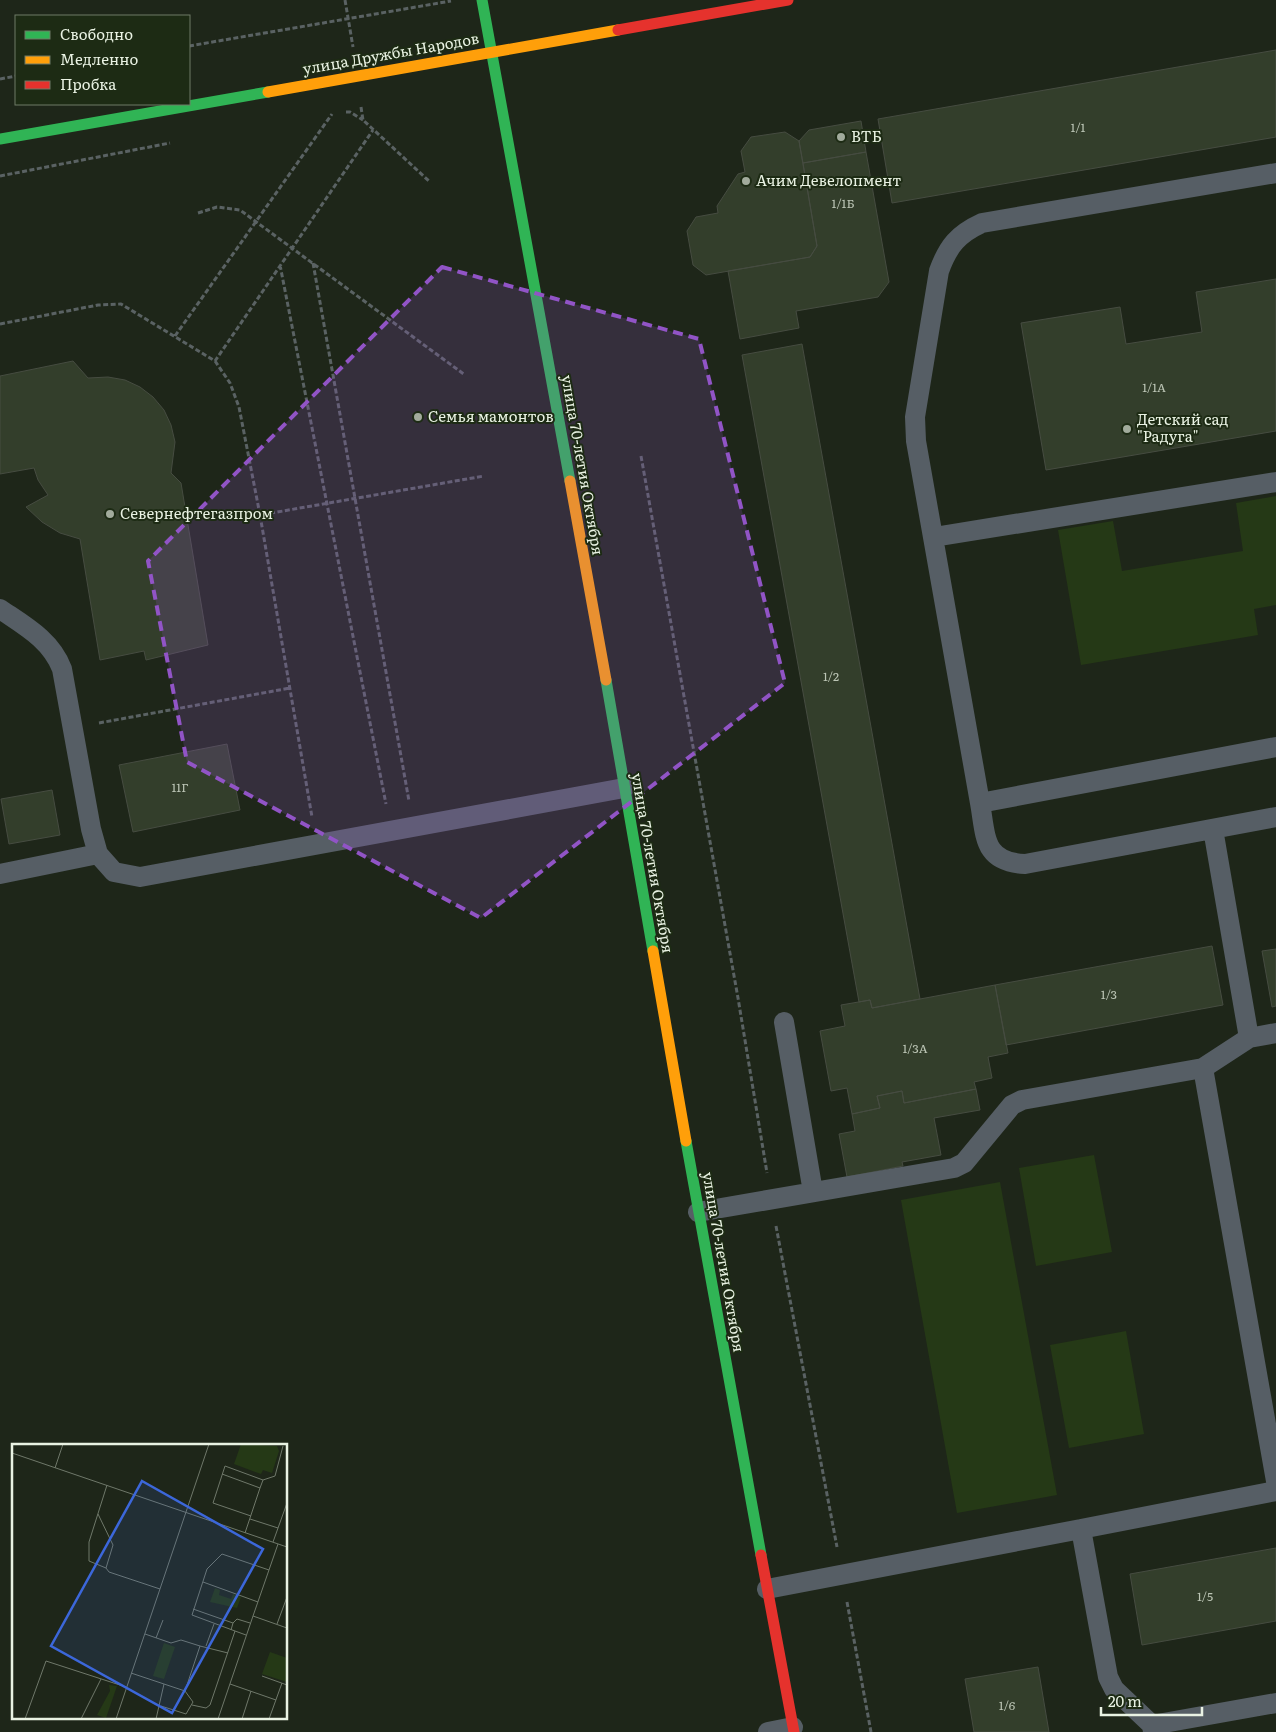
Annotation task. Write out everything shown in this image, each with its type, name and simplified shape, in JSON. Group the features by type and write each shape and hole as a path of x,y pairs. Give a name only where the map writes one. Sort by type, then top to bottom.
{"main road":[{"name":"улица 70-летия Октября","path":"482,0 624,788 698,1212 793,1730"},
{"name":"улица Дружбы Народов","path":"190,105 788,0"},
{"name":"улица Дружбы Народов","path":"0,139 190,105"}],"lane":[{"path":"1276,173 982,223 966,230 954,240 946,252 939,271 915,417 916,441 980,803 987,841 994,856 1007,863 1024,864 1276,817"},
{"path":"934,537 1276,482"},
{"path":"0,608 40,636 57,656 62,669 91,829 98,854 114,872 140,877 624,788"},
{"path":"980,803 1276,747"},
{"path":"1213,829 1249,1038"},
{"path":"0,874 98,854"},
{"path":"784,1022 813,1192"},
{"path":"698,1212 954,1168 964,1163 1012,1105 1022,1100 1204,1068 1249,1038 1276,1033"},
{"path":"1204,1068 1276,1481"},
{"path":"767,1589 1276,1491"},
{"path":"1081,1529 1108,1677 1114,1689 1153,1728 1276,1703"},
{"path":"768,1732 793,1730"}],"path":[{"path":"190,46 454,0"},
{"path":"0,79 15,76"},
{"path":"324,114 350,112 363,120"},
{"path":"175,336 332,114"},
{"path":"215,361 373,130"},
{"path":"0,176 178,142"},
{"path":"198,213 217,207 240,210 465,375"},
{"path":"312,263 413,828"},
{"path":"280,265 391,832"},
{"path":"0,324 98,306 122,304 215,361 230,383 239,407 260,515 317,845"},
{"path":"641,456 738,998 771,1199 871,1732"},
{"path":"260,515 484,476"},
{"path":"72,727 290,688"}],"highlighted area":[{"path":"442,267 699,339 785,683 481,918 187,762 148,561"}],"green space":[{"path":"1276,496 1276,605 1254,609 1258,635 1081,665 1058,530 1113,521 1122,571 1243,551 1236,503"},
{"path":"1094,1155 1112,1252 1036,1266 1019,1168"},
{"path":"1000,1182 1057,1495 957,1513 901,1200"},
{"path":"1126,1331 1144,1434 1069,1448 1050,1345"}],"building":[{"path":"1276,50 1276,137 892,203 878,119"},
{"path":"861,121 866,152 803,163 799,141 809,130"},
{"path":"785,132 799,141 817,246 810,257 706,275 693,265 687,231 696,217 718,213 717,206 738,174 745,172 741,151 751,137"},
{"path":"866,152 889,282 878,297 796,311 799,328 740,339 728,271 810,257 817,246 803,163"},
{"path":"1276,279 1276,431 1046,470 1021,323 1120,307 1126,344 1202,332 1196,292"},
{"path":"802,344 920,999 872,1008 870,1000 859,1002 742,355"},
{"name":"Севернефтегазпром","path":"73,361 88,378 108,377 125,380 140,387 153,397 164,410 171,425 175,442 171,473 181,483 208,645 146,660 144,651 100,660 80,539 60,533 42,522 26,507 48,495 38,480 34,468 0,474 0,376"},
{"path":"227,744 240,810 133,832 119,765"},
{"path":"52,790 60,835 9,844 1,799"},
{"path":"1212,946 1223,1005 1006,1045 995,985"},
{"path":"1276,949 1276,1006 1272,1007 1262,951"},
{"path":"995,985 1008,1053 988,1057 992,1078 974,1082 976,1089 904,1103 902,1091 877,1096 880,1108 852,1114 847,1088 831,1091 820,1031 845,1026 841,1005 870,1000 872,1008"},
{"path":"976,1089 980,1110 934,1118 941,1155 902,1162 903,1166 847,1177 839,1134 855,1131 852,1114 880,1108 877,1096 902,1091 904,1103"},
{"path":"1276,1548 1276,1621 1142,1645 1130,1574"},
{"path":"1038,1667 1049,1732 974,1732 965,1679"}],"traffic: fast":[{"path":"482,0 570,481"},
{"path":"0,139 268,92"},
{"path":"606,680 653,951"},
{"path":"686,1141 761,1555"}],"traffic: slow":[{"path":"268,92 618,30"},
{"path":"570,481 606,680"},
{"path":"653,951 686,1141"}],"traffic: jam":[{"path":"618,30 788,0"},
{"path":"761,1555 794,1732"}],"place":[{"name":"ВТБ","path":"841,137"},
{"name":"Ачим Девелопмент","path":"746,181"},
{"name":"Семья мамонтов","path":"418,417"},
{"name":"Детский сад \"Радуга\"","path":"1127,429"},
{"name":"Севернефтегазпром","path":"110,514"}]}
